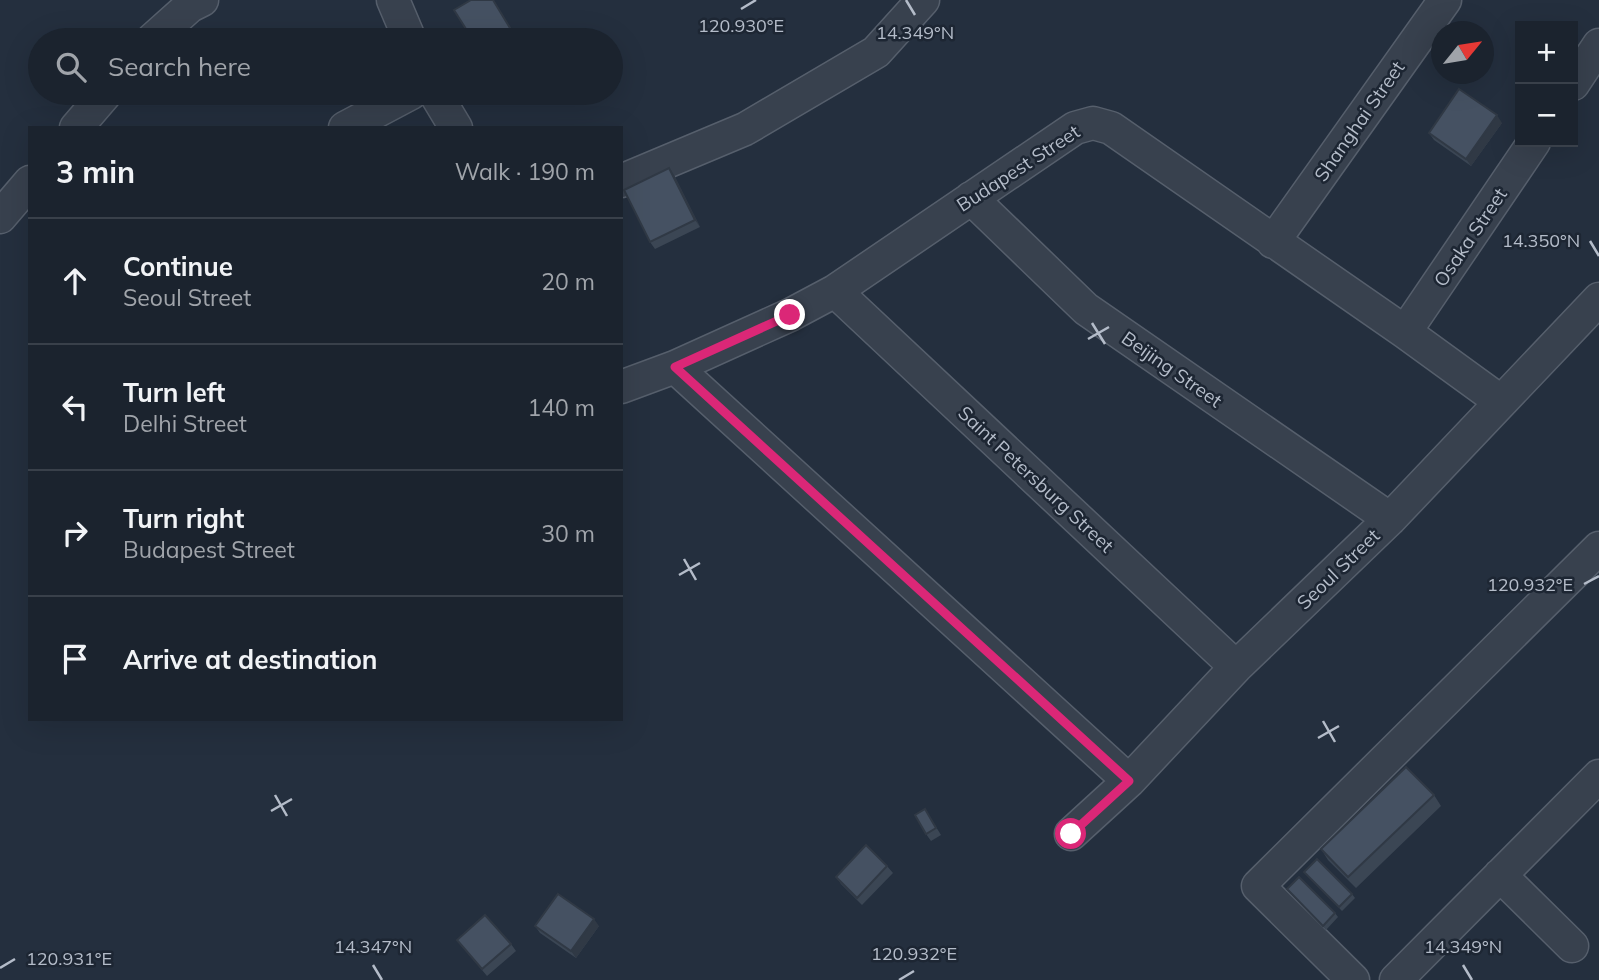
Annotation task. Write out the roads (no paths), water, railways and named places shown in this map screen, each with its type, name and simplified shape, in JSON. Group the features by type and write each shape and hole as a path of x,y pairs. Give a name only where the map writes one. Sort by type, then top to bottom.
{"street":[{"path":"165,28 190,6 202,0"},
{"path":"393,0 405,28"},
{"path":"623,180 745,129 876,52 923,0"},
{"name":"Shanghai Street","path":"1272,242 1445,0"},
{"path":"1578,76 1599,45"},
{"path":"78,126 96,105"},
{"path":"349,126 388,105"},
{"path":"442,105 455,126"},
{"name":"Budapest Street","path":"623,386 675,367 790,315 835,291 1075,128 1093,123 1111,128 1500,401"},
{"name":"Osaka Street","path":"1405,332 1531,147"},
{"path":"0,217 28,184"},
{"name":"Beijing Street","path":"971,198 1086,309 1390,519"},
{"name":"Saint Petersburg Street","path":"835,291 1236,667"},
{"name":"Seoul Street","path":"1071,834 1129,781 1236,667 1390,519 1599,299"},
{"path":"675,367 1129,781"},
{"path":"1353,980 1258,886 1599,548"},
{"path":"1396,980 1599,776"},
{"path":"1500,875 1572,946"}]}
